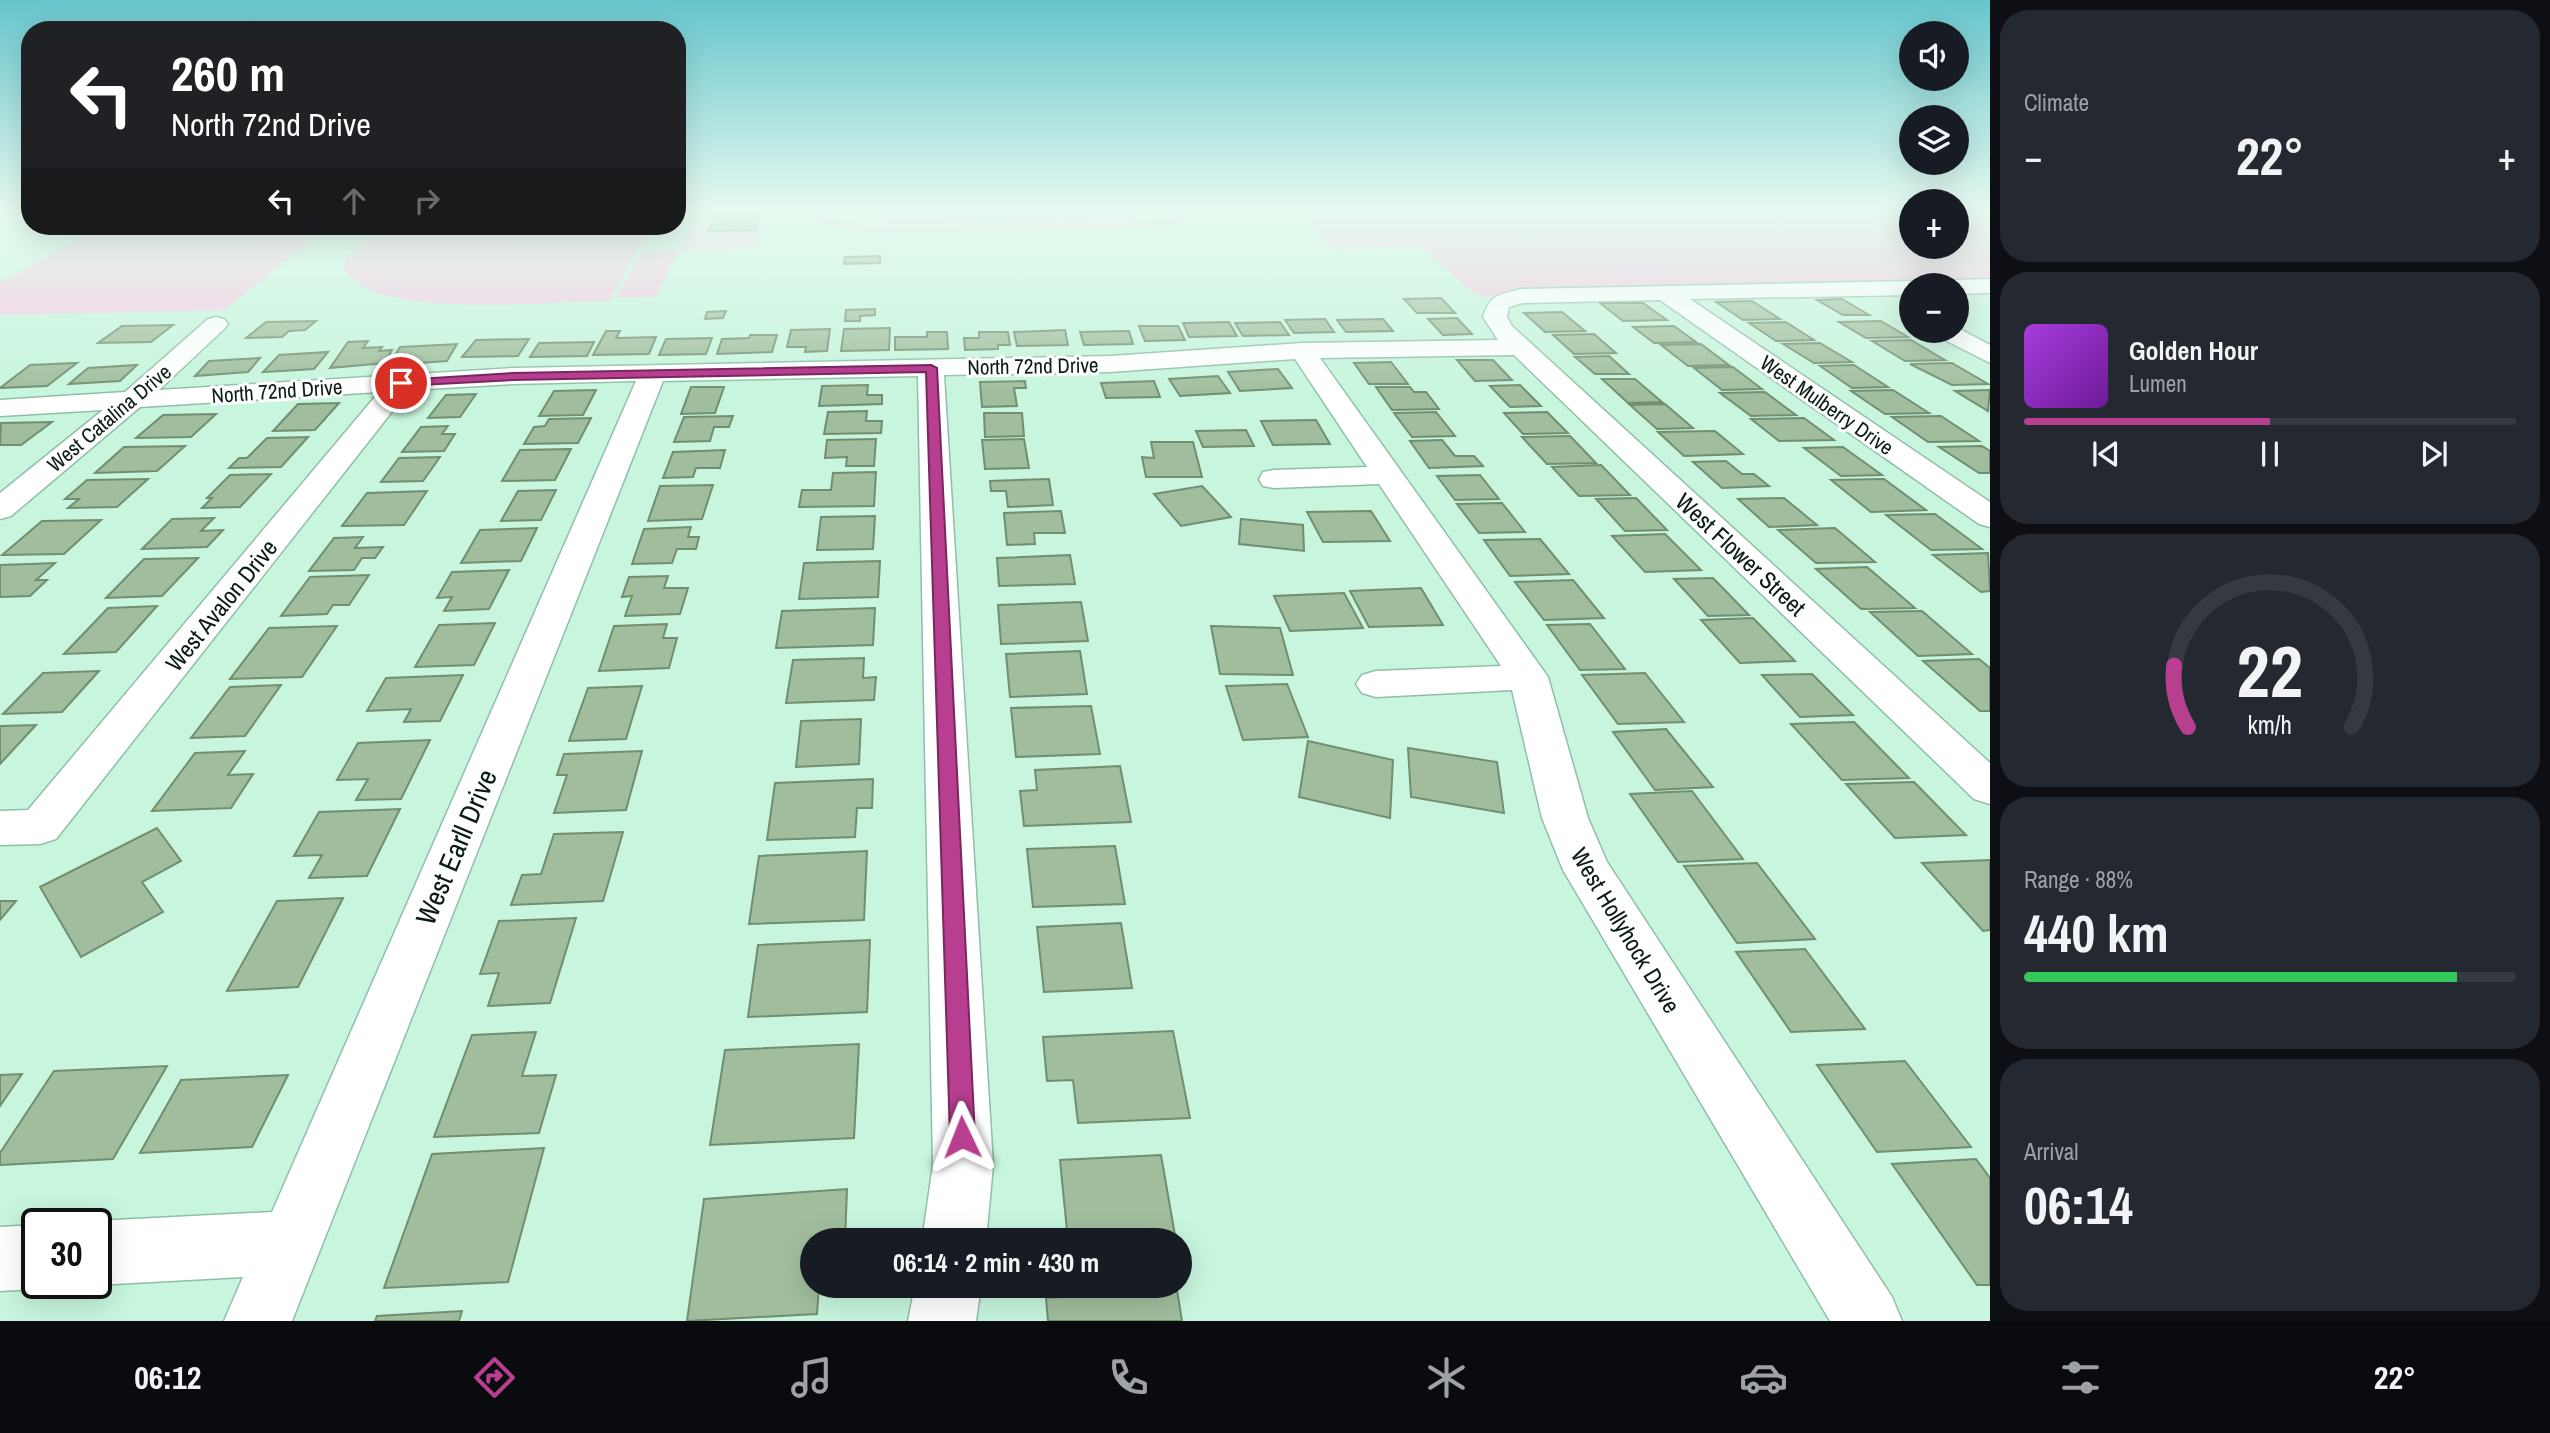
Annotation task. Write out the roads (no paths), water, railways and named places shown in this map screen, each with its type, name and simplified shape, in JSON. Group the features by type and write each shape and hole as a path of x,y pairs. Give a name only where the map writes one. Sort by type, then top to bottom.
{"street":[{"path":"1969,287 1990,286"},
{"path":"1664,292 1899,288"},
{"path":"1868,289 1899,306"},
{"name":"West Flower Street","path":"1664,292 1521,296 1499,303 1495,317 1502,330 1990,788"},
{"name":"West Mulberry Drive","path":"1664,292 1990,517"},
{"name":"West Catalina Drive","path":"0,509 132,400 216,324"},
{"path":"1968,343 1990,355"},
{"name":"North 72nd Drive","path":"0,408 513,376 1110,364 1302,351 1520,347"},
{"name":"West Hollyhock Drive","path":"1302,351 1528,677 1565,818 1587,870 1868,1321"},
{"path":"931,368 963,1164 956,1228"},
{"name":"West Earll Drive","path":"258,1321 653,373"},
{"name":"West Avalon Drive","path":"20,828 401,383"},
{"path":"1274,480 1389,475"},
{"path":"1376,684 1528,677"},
{"path":"112,1252 292,1243"},
{"path":"0,1259 21,1258"},
{"path":"942,1321 946,1298"}]}
